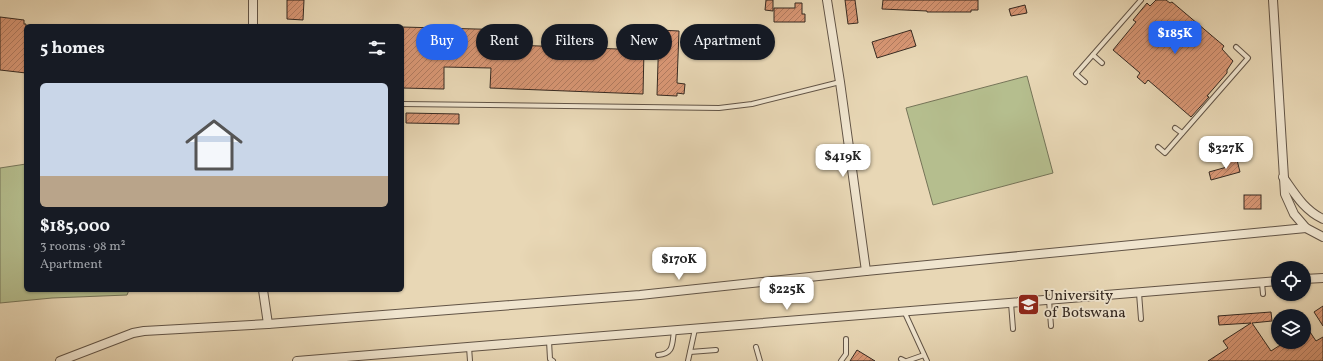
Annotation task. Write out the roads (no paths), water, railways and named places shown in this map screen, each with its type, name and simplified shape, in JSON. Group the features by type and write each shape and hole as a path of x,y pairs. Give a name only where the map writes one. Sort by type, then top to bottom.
{"street":[{"path":"253,0 253,24"},
{"path":"826,0 840,82 866,271"},
{"path":"1273,0 1284,194 1294,214 1306,228 1323,237"},
{"path":"1283,176 1301,203 1312,214 1323,219"},
{"path":"60,361 133,333 144,331 268,324 640,295 866,271 1306,228"},
{"path":"1311,279 1323,278"},
{"path":"297,361 1271,282"},
{"path":"263,292 268,324"}],"lane":[{"path":"1085,82 1076,74 1141,0"},
{"path":"1158,147 1165,153 1248,58 1236,47"},
{"path":"1093,55 1102,63"},
{"path":"404,104 719,108 752,104 840,82"},
{"path":"1176,128 1182,134"},
{"path":"1262,283 1263,294"},
{"path":"1139,293 1141,318"},
{"path":"1049,300 1051,326"},
{"path":"1011,303 1013,329"},
{"path":"904,311 927,361"},
{"path":"688,361 695,329"},
{"path":"658,355 665,354 672,348 674,330"},
{"path":"841,361 846,354 846,340"},
{"path":"549,341 550,359 553,361"},
{"path":"756,346 760,361"},
{"path":"469,348 470,361"},
{"path":"690,352 716,350"},
{"path":"908,360 924,355"}],"place":[{"name":"University of Botswana","path":"1028,305"}]}
